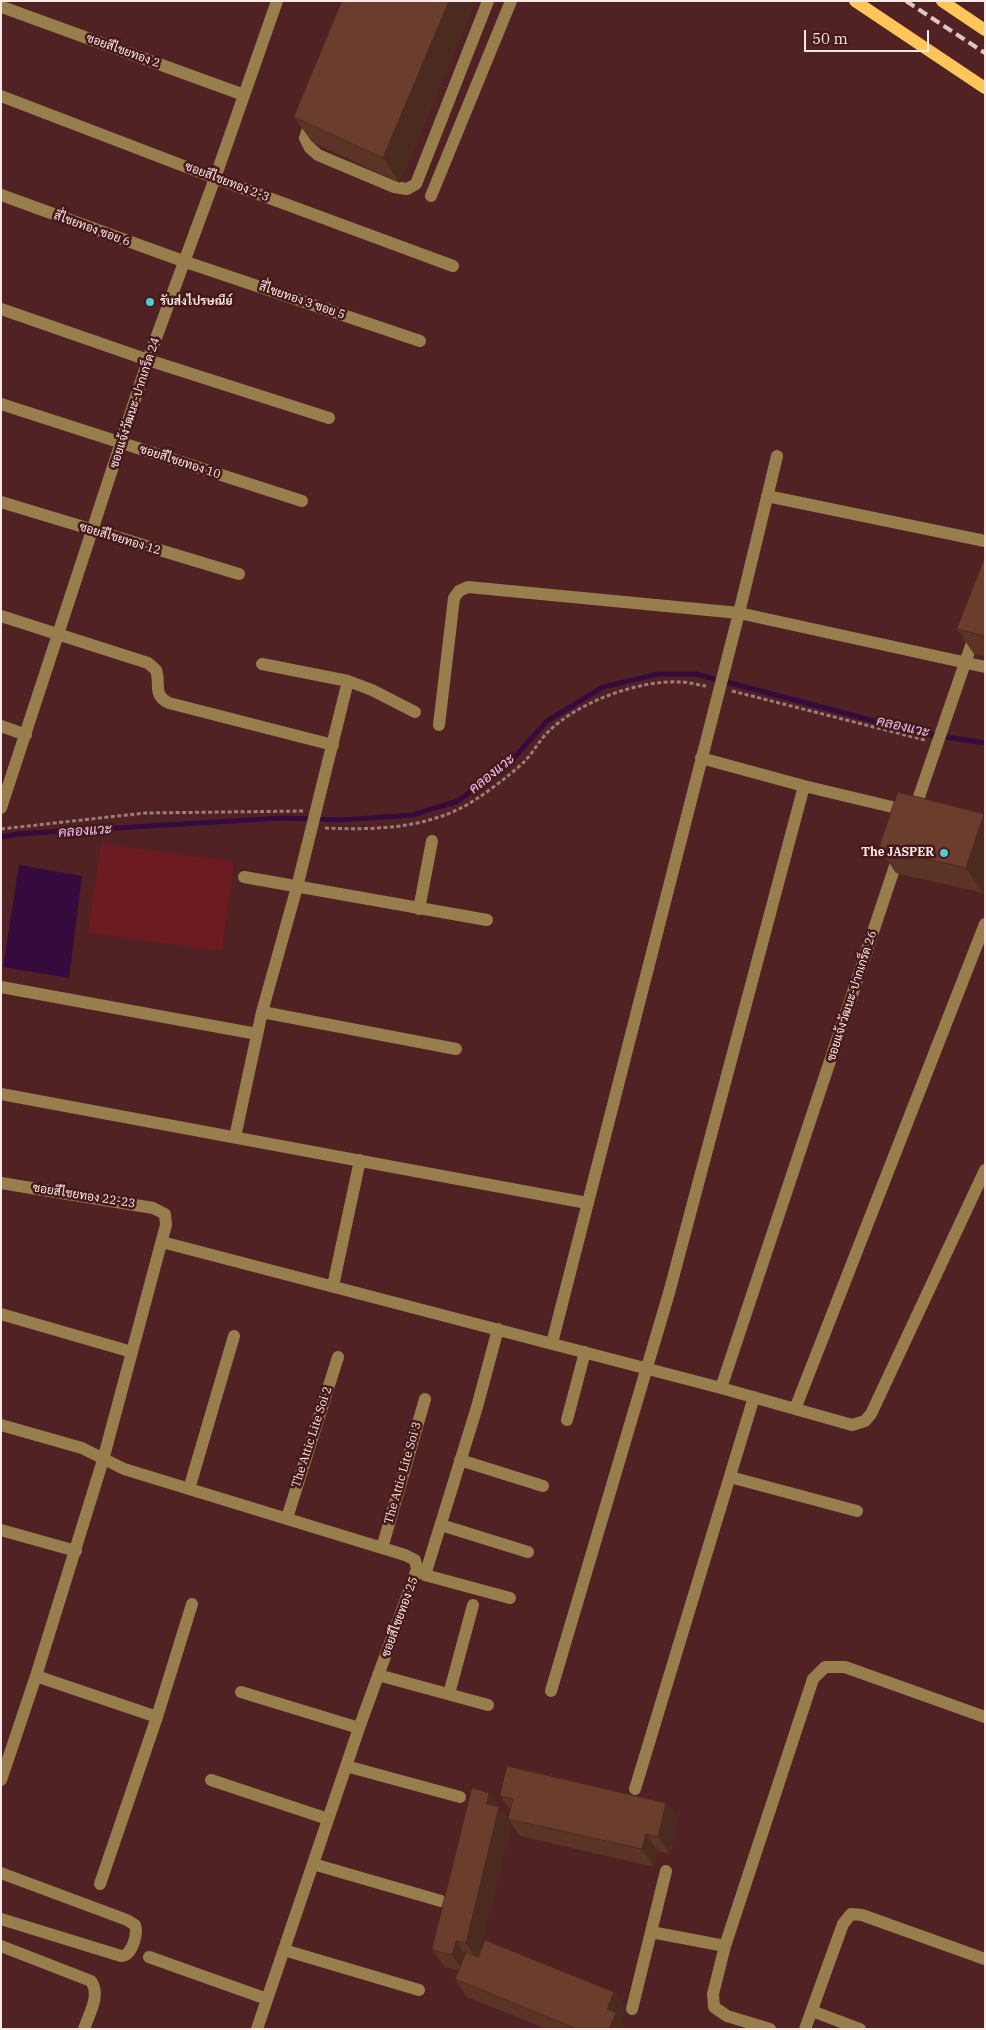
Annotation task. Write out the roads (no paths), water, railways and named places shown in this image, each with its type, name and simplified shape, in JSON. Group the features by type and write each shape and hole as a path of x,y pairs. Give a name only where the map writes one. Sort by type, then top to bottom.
{"main road":[{"path":"855,1 985,88"},
{"path":"942,1 985,30"}],"street":[{"path":"315,110 305,138 310,148 318,155 394,187 407,189 416,184 488,1"},
{"path":"431,196 510,1"},
{"name":"ซอยแจ้งวัฒนะ-ปากเกร็ด 24","path":"2,804 59,636 148,360 215,178 273,3"},
{"name":"ซอยสีไชยทอง 2","path":"2,6 244,95"},
{"name":"ซอยสีไชยทอง 2-3","path":"1,96 453,266"},
{"name":"สี่ไชยทอง ซอย 6","path":"1,196 183,262"},
{"name":"สี่ไชยทอง 3 ซอย 5","path":"183,262 420,341"},
{"path":"1,309 148,360 329,418"},
{"name":"ซอยสีไชยทอง 10","path":"1,404 302,501"},
{"path":"552,1343 739,613 777,456"},
{"path":"767,496 985,542"},
{"name":"ซอยสีไชยทอง 12","path":"1,502 239,574"},
{"path":"439,725 454,598 459,591 468,587 739,613 985,667"},
{"path":"701,758 915,816 937,743 985,605"},
{"path":"1,616 148,664 156,670 158,695 169,703 333,744"},
{"path":"262,664 348,681 372,690 415,712"},
{"path":"234,1137 262,1012 298,886 348,681"},
{"path":"1,726 26,734"},
{"path":"552,1691 669,1293 804,786"},
{"name":"ซอยแจ้งวัฒนะ-ปากเกร็ด 26","path":"721,1388 904,840"},
{"path":"419,909 432,841"},
{"path":"244,877 487,920"},
{"path":"795,1409 985,924"},
{"path":"1,987 257,1034"},
{"path":"262,1012 456,1049"},
{"path":"1,1094 587,1203"},
{"path":"333,1286 360,1160"},
{"path":"1,1780 104,1460 162,1242 552,1343 852,1425 865,1421 871,1414 985,1170"},
{"name":"ซอยสีไชยทอง 22-23","path":"1,1182 154,1208 164,1214 166,1225 162,1242"},
{"path":"1,1314 132,1352"},
{"path":"498,1329 477,1407 425,1575 510,1598"},
{"path":"189,1489 234,1336"},
{"path":"567,1420 585,1352"},
{"name":"The Attic Lite Soi 2","path":"287,1518 338,1356"},
{"path":"635,1789 754,1398"},
{"name":"The Attic Lite Soi 3","path":"382,1548 425,1399"},
{"name":"ซอยสีไชยทอง 25","path":"1,1425 82,1448 124,1469 287,1518 405,1555 415,1560 417,1569 359,1728 257,2029"},
{"path":"460,1460 543,1486"},
{"path":"730,1477 857,1511"},
{"path":"440,1525 528,1552"},
{"path":"1,1530 76,1551"},
{"path":"100,1884 192,1604"},
{"path":"449,1694 473,1605"},
{"path":"770,2029 727,2016 714,2007 712,1994 725,1946 813,1679 825,1668 845,1667 985,1717"},
{"path":"378,1675 488,1704"},
{"path":"36,1676 156,1717"},
{"path":"241,1692 359,1728"},
{"path":"346,1766 460,1797"},
{"path":"211,1780 328,1819"},
{"path":"313,1864 441,1901"},
{"path":"632,2009 666,1871"},
{"path":"1,1873 127,1920 135,1925 137,1930 130,1953 126,1956 121,1956 1,1919"},
{"path":"806,2029 843,1924 851,1914 862,1915 985,1960"},
{"path":"650,1932 725,1946"},
{"path":"1,1946 91,1981 95,1987 96,1995 84,2029"},
{"path":"284,1950 419,1990"},
{"path":"149,1957 267,1999"},
{"path":"812,2011 860,2029"}],"waterway":[{"name":"คลองแวะ","path":"1,837 18,834 282,818 341,820 412,815 458,801 510,762 547,721 603,687 658,674 696,674 920,733 985,743"}],"railway":[{"path":"906,1 985,53"}],"place":[{"name":"รับส่งไปรษณีย์","path":"150,302"},
{"name":"The JASPER","path":"944,853"}]}
